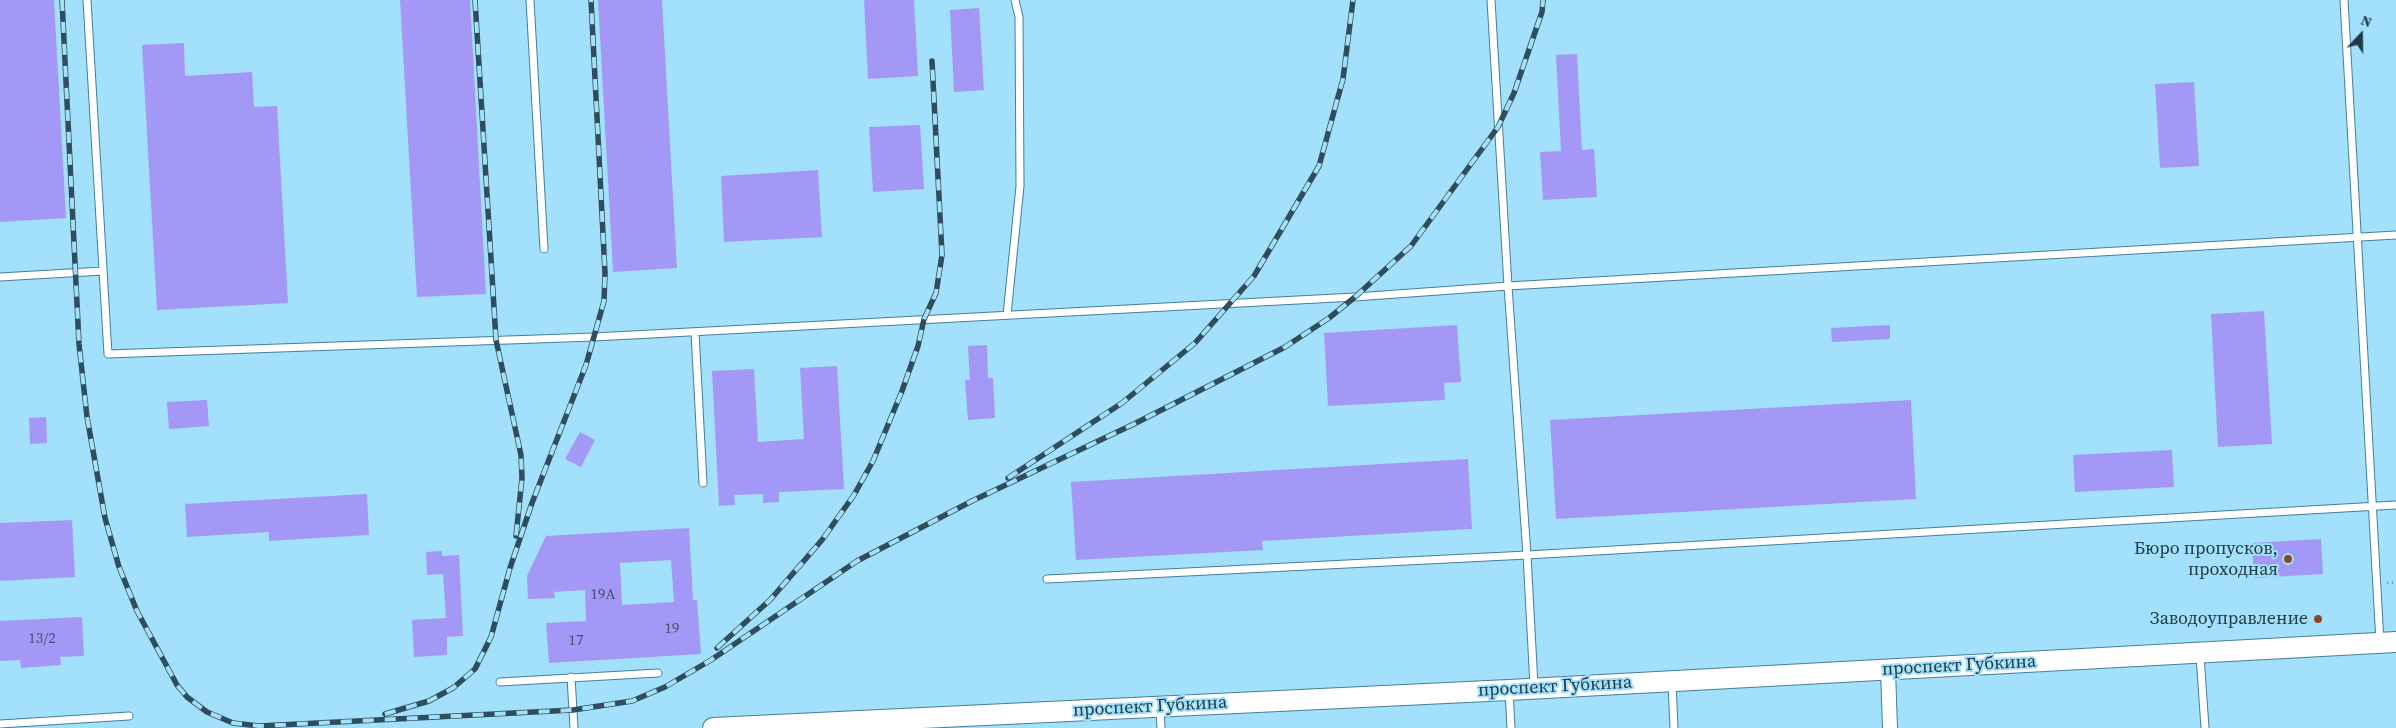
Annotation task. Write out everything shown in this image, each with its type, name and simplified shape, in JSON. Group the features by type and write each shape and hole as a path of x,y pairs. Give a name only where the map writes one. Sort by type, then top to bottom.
{"main road":[{"name":"проспект Губкина","path":"713,728 1534,689 2388,642"}],"street":[{"path":"1888,670 1890,728"}],"lane":[{"path":"87,0 108,354 695,332 1355,297 1508,286 2396,235"},
{"path":"530,0 544,249"},
{"path":"1007,315 1020,186 1019,17 1014,0"},
{"path":"1491,0 1534,689"},
{"path":"2344,0 2372,506 2388,642"},
{"path":"0,277 103,271"},
{"path":"695,332 703,483"},
{"path":"1047,579 1527,555 2396,505"},
{"path":"2200,653 2205,728"},
{"path":"500,682 658,673"},
{"path":"572,678 574,728"},
{"path":"1672,681 1674,728"},
{"path":"1510,690 1512,728"},
{"path":"1160,706 1161,728"},
{"path":"0,724 130,716"}],"building":[{"path":"0,0 54,0 66,218 0,222"},
{"path":"400,0 470,0 486,294 417,297"},
{"path":"598,0 662,0 677,268 613,272"},
{"path":"864,0 914,0 918,76 868,79"},
{"path":"979,8 984,90 954,92 950,10"},
{"path":"184,43 185,76 252,72 254,107 277,106 288,303 157,310 142,45"},
{"path":"1577,54 1582,150 1594,149 1597,197 1543,200 1540,152 1561,151 1556,55"},
{"path":"2194,82 2199,166 2160,168 2155,84"},
{"path":"920,125 924,189 873,192 869,127"},
{"path":"818,170 822,237 724,242 721,176"},
{"path":"2264,311 2272,444 2218,447 2211,314"},
{"path":"1457,325 1461,382 1444,383 1445,400 1328,406 1324,333"},
{"path":"1890,325 1890,339 1832,342 1831,328"},
{"path":"987,345 988,378 993,378 995,418 968,420 965,380 970,380 968,346"},
{"path":"837,366 844,489 779,492 779,502 763,503 763,494 734,495 735,505 719,506 712,371 754,369 758,442 804,439 800,368"},
{"path":"207,400 209,426 169,429 167,402"},
{"path":"1911,400 1916,499 1556,519 1550,420"},
{"path":"46,417 47,443 30,444 29,418"},
{"path":"580,432 595,440 581,467 565,459"},
{"path":"2172,450 2174,487 2075,492 2073,455"},
{"path":"1468,459 1472,529 1262,541 1263,550 1076,560 1071,482"},
{"path":"367,494 369,535 269,541 269,532 187,537 185,504"},
{"path":"72,520 75,577 0,581 0,523"},
{"path":"689,528 693,600 697,600 701,654 549,663 546,623 586,621 585,590 554,592 555,598 528,599 527,576 546,536","holes":["671,560 674,602 622,605 620,563"]},
{"path":"2321,539 2323,574 2254,578 2252,543"},
{"path":"442,551 442,556 459,555 463,636 447,637 447,655 414,657 412,620 446,618 443,574 427,575 426,552"},
{"path":"82,617 84,656 60,657 61,665 21,668 20,660 0,661 0,621"}],"railway":[{"path":"62,0 79,344 87,417 105,518 119,567 137,611 177,685 187,697 207,712 233,723 259,726 573,710 632,701 665,687 711,660 857,561 972,501 1134,424 1285,347 1329,318 1411,246 1498,127 1514,93 1542,12 1543,0"},
{"path":"475,0 496,340 521,455 522,478 516,536"},
{"path":"385,714 429,701 453,688 475,669 491,637 510,568 532,503 586,365 604,301 605,273 591,0"},
{"path":"1008,478 1122,403 1195,343 1254,276 1319,166 1343,79 1353,0"},
{"path":"717,648 770,600 822,540 854,495 873,461 902,391 918,346 924,319 936,293 942,255 932,61"}],"place":[{"name":"Бюро пропусков, проходная","path":"2288,559"},
{"name":"Заводоуправление","path":"2318,619"}]}
